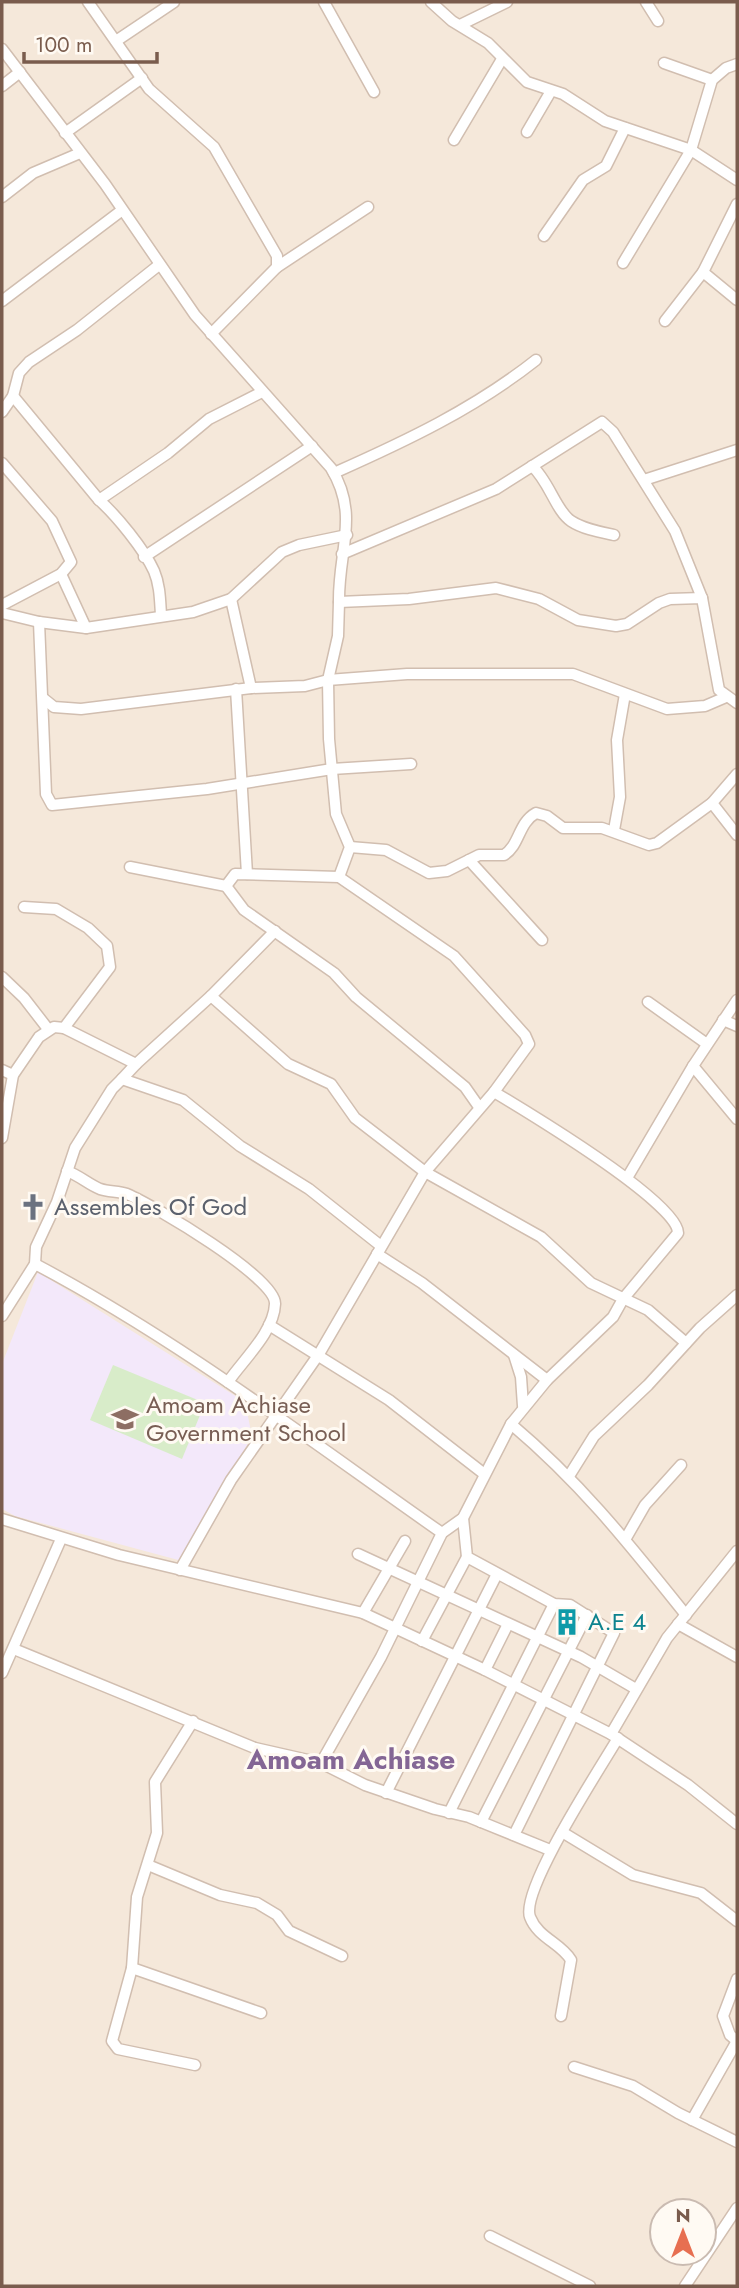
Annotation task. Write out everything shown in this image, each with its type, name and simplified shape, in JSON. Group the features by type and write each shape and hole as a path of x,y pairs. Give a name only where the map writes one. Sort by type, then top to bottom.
{"street":[{"path":"88,2 163,104 214,147 277,257 277,267"},
{"path":"116,41 174,2"},
{"path":"324,2 374,92"},
{"path":"431,2 488,43 527,82 563,94 605,121 691,150 737,180"},
{"path":"460,25 507,2"},
{"path":"646,2 658,21"},
{"path":"2,49 80,153 172,286 211,334 312,446 334,473 345,496 347,535 342,554 338,636 328,680 336,814 350,847 338,877"},
{"path":"454,140 502,59"},
{"path":"664,63 712,80"},
{"path":"623,263 691,150 712,80 726,68 737,64"},
{"path":"2,86 20,72"},
{"path":"65,133 142,78"},
{"path":"527,132 551,92"},
{"path":"544,236 583,180 606,166 625,128"},
{"path":"2,197 33,173 80,153"},
{"path":"665,321 703,272 737,204"},
{"path":"211,334 277,267 368,207"},
{"path":"2,301 121,211"},
{"path":"2,412 13,396 19,373 29,362 77,330 159,265"},
{"path":"703,272 737,300"},
{"path":"334,473 416,436 495,393 536,360"},
{"path":"99,500 168,453 209,418 262,392"},
{"path":"13,396 111,511 144,557 157,581 160,615"},
{"path":"342,554 480,497 602,422 613,432 675,531 702,598 719,691 737,703"},
{"path":"144,557 312,446"},
{"path":"644,480 737,450"},
{"path":"2,463 52,521 71,562 61,574 2,605"},
{"path":"532,466 546,480 566,517 586,528 614,535"},
{"path":"2,613 39,622 86,628 193,612 231,599 282,552 347,535"},
{"path":"61,574 86,628"},
{"path":"339,602 409,599 496,588 539,599 578,620 616,626 627,624 659,603 682,597 702,598"},
{"path":"231,599 251,688"},
{"path":"39,622 46,794 52,805 207,789 241,781 332,769 411,764"},
{"path":"44,699 54,707 81,709 251,688 305,686 328,680 431,674 573,674 667,709 705,706 726,697"},
{"path":"236,690 247,874"},
{"path":"614,830 620,797 617,740 625,694"},
{"path":"350,847 386,850 429,873 447,871 469,860 510,852 520,827 536,813 547,816 563,828 614,830 640,844 657,844 712,803 737,774"},
{"path":"712,803 737,835"},
{"path":"469,860 542,940"},
{"path":"130,867 226,886 244,910 334,973 356,997 465,1087 479,1107"},
{"path":"180,1570 231,1480 319,1354 425,1172 494,1092 527,1048 529,1040 454,956 338,877 235,874 226,886"},
{"path":"24,907 56,909 88,928 107,946 110,967 64,1028"},
{"path":"2,1316 35,1264 36,1247 75,1149 112,1088 211,996 275,931"},
{"path":"2,977 24,998 48,1029"},
{"path":"211,996 288,1064 331,1084 355,1118 425,1172 541,1237 592,1283 648,1311 686,1343"},
{"path":"627,1178 706,1044 737,1000"},
{"path":"648,1002 706,1044"},
{"path":"723,1020 737,1026"},
{"path":"2,1138 13,1075 39,1037 48,1029 64,1028 136,1063"},
{"path":"693,1066 737,1119"},
{"path":"2,1070 13,1075"},
{"path":"122,1079 183,1100 240,1146 309,1189 379,1250 547,1380"},
{"path":"321,1763 396,1629 442,1533 463,1518 484,1473 523,1406 613,1317 623,1299 676,1238 679,1229 675,1222 627,1178 494,1092"},
{"path":"67,1171 102,1190 124,1193 165,1214 233,1259 265,1284 275,1296 269,1325 228,1382"},
{"path":"35,1264 105,1301 228,1382 442,1533"},
{"path":"569,1476 594,1436 737,1295"},
{"path":"269,1325 319,1354 436,1434 484,1473"},
{"path":"513,1353 521,1377 523,1406"},
{"path":"511,1424 569,1476 626,1538 639,1559 686,1615"},
{"path":"626,1538 645,1505 681,1465"},
{"path":"422,1641 467,1557 463,1518"},
{"path":"2,1519 61,1539 180,1570 363,1613 485,1670 615,1736 688,1785 737,1824"},
{"path":"2,1673 61,1539"},
{"path":"363,1613 405,1541"},
{"path":"561,2016 571,1959 539,1932 529,1913 550,1850 615,1736 636,1689 678,1624 737,1551"},
{"path":"358,1554 418,1585 597,1665 636,1689"},
{"path":"467,1557 554,1604 570,1605 614,1633 513,1835"},
{"path":"386,1793 497,1574"},
{"path":"449,1813 554,1604"},
{"path":"481,1822 587,1615"},
{"path":"678,1624 737,1657"},
{"path":"485,1670 507,1626"},
{"path":"14,1649 60,1671 193,1721 255,1748 321,1763 386,1793 481,1822 550,1850"},
{"path":"193,1721 155,1782 157,1833 137,1897 132,1968 112,2041 114,2045 195,2066"},
{"path":"562,1832 633,1875 701,1893 737,1921"},
{"path":"148,1865 220,1895 257,1903 277,1915 289,1930 342,1956"},
{"path":"132,1968 261,2013"},
{"path":"692,2120 737,2041 730,2035 723,2016 737,1979"},
{"path":"574,2067 633,2086 737,2142"},
{"path":"685,2286 737,2208"},
{"path":"490,2236 590,2286"}],"shaded area":[{"path":"2,2 737,2 737,2286 2,2286"},
{"name":"Amoam Achiase Government School","path":"38,1272 245,1402 252,1436 182,1561 15,1516 2,1509 2,1364"}],"green space":[{"path":"113,1365 205,1403 182,1459 90,1420"}],"place":[{"name":"Assembles Of God","path":"33,1207"},
{"name":"Amoam Achiase Government School","path":"125,1419"},
{"name":"A.E 4","path":"567,1622"}],"district":[{"name":"Amoam Achiase","path":"351,1759"}]}
